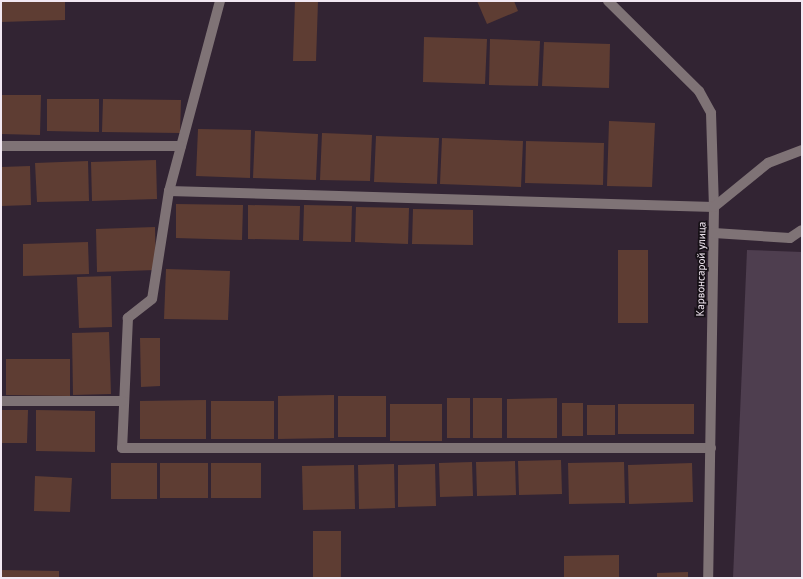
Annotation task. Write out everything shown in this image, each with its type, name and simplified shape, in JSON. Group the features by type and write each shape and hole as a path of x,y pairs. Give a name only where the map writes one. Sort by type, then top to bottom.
{"street":[{"path":"220,1 168,190 152,299 128,318 122,448 711,448"},
{"name":"Карвонсарой улица","path":"608,1 700,91 711,113 714,233 708,578"},
{"path":"1,146 181,146"},
{"path":"168,190 714,207 768,163 802,150"},
{"path":"714,233 790,238 802,230"},
{"path":"1,401 124,401"}],"shaded area":[{"path":"747,250 802,252 802,578 733,578"}],"building":[{"path":"65,1 65,20 1,22 1,2"},
{"path":"295,1 318,1 316,61 293,61"},
{"path":"477,1 514,1 518,11 487,24"},
{"path":"424,37 487,39 485,84 423,82"},
{"path":"490,39 540,41 538,86 489,85"},
{"path":"544,42 610,44 609,88 542,86"},
{"path":"1,95 41,95 40,135 1,134"},
{"path":"47,99 99,99 99,132 47,131"},
{"path":"103,99 181,100 180,133 102,132"},
{"path":"609,121 655,123 652,187 607,186"},
{"path":"198,129 251,130 250,178 196,176"},
{"path":"255,131 318,134 316,180 253,178"},
{"path":"322,133 372,135 370,181 320,180"},
{"path":"376,136 439,138 437,184 374,182"},
{"path":"442,138 523,141 521,187 440,184"},
{"path":"526,141 604,143 603,185 525,183"},
{"path":"156,160 157,199 92,201 91,162"},
{"path":"88,161 89,201 37,202 35,163"},
{"path":"30,166 31,205 1,206 1,167"},
{"path":"176,204 243,205 242,240 176,238"},
{"path":"248,205 300,206 299,240 248,239"},
{"path":"304,205 352,206 351,242 303,241"},
{"path":"356,207 409,208 408,244 355,242"},
{"path":"413,209 473,210 473,245 412,244"},
{"path":"155,227 156,270 97,272 96,229"},
{"path":"88,242 89,274 23,276 23,244"},
{"path":"618,250 648,250 648,323 618,323"},
{"path":"166,269 230,271 228,320 164,319"},
{"path":"111,276 112,327 79,328 77,277"},
{"path":"109,332 111,394 73,395 72,333"},
{"path":"140,338 160,338 160,386 141,387"},
{"path":"6,359 70,359 70,396 6,395"},
{"path":"334,395 334,438 278,439 278,396"},
{"path":"338,396 386,396 386,437 338,437"},
{"path":"447,398 470,398 470,438 447,438"},
{"path":"473,398 502,398 502,438 473,438"},
{"path":"557,398 557,438 507,438 507,399"},
{"path":"206,400 206,439 140,439 140,401"},
{"path":"211,401 274,401 274,439 211,439"},
{"path":"562,403 583,403 583,436 562,436"},
{"path":"390,404 442,404 442,441 390,441"},
{"path":"618,404 694,404 694,434 618,434"},
{"path":"587,405 615,405 615,435 587,435"},
{"path":"1,410 28,410 27,443 1,443"},
{"path":"36,410 95,411 95,452 36,451"},
{"path":"561,460 562,494 519,495 518,461"},
{"path":"515,461 516,495 477,496 476,462"},
{"path":"472,462 473,496 440,497 439,463"},
{"path":"624,462 625,503 569,504 568,463"},
{"path":"111,463 157,463 157,499 111,499"},
{"path":"160,463 208,463 208,498 160,498"},
{"path":"211,463 261,463 261,498 211,498"},
{"path":"692,463 693,502 629,504 628,465"},
{"path":"394,464 395,508 359,509 358,465"},
{"path":"435,464 436,506 398,507 398,465"},
{"path":"354,465 355,509 303,510 302,466"},
{"path":"35,476 72,478 70,512 34,511"},
{"path":"313,531 341,531 341,578 313,578"},
{"path":"619,555 619,578 564,578 564,556"},
{"path":"1,570 59,571 59,578 1,578"},
{"path":"688,572 688,578 657,578 657,573"}]}
